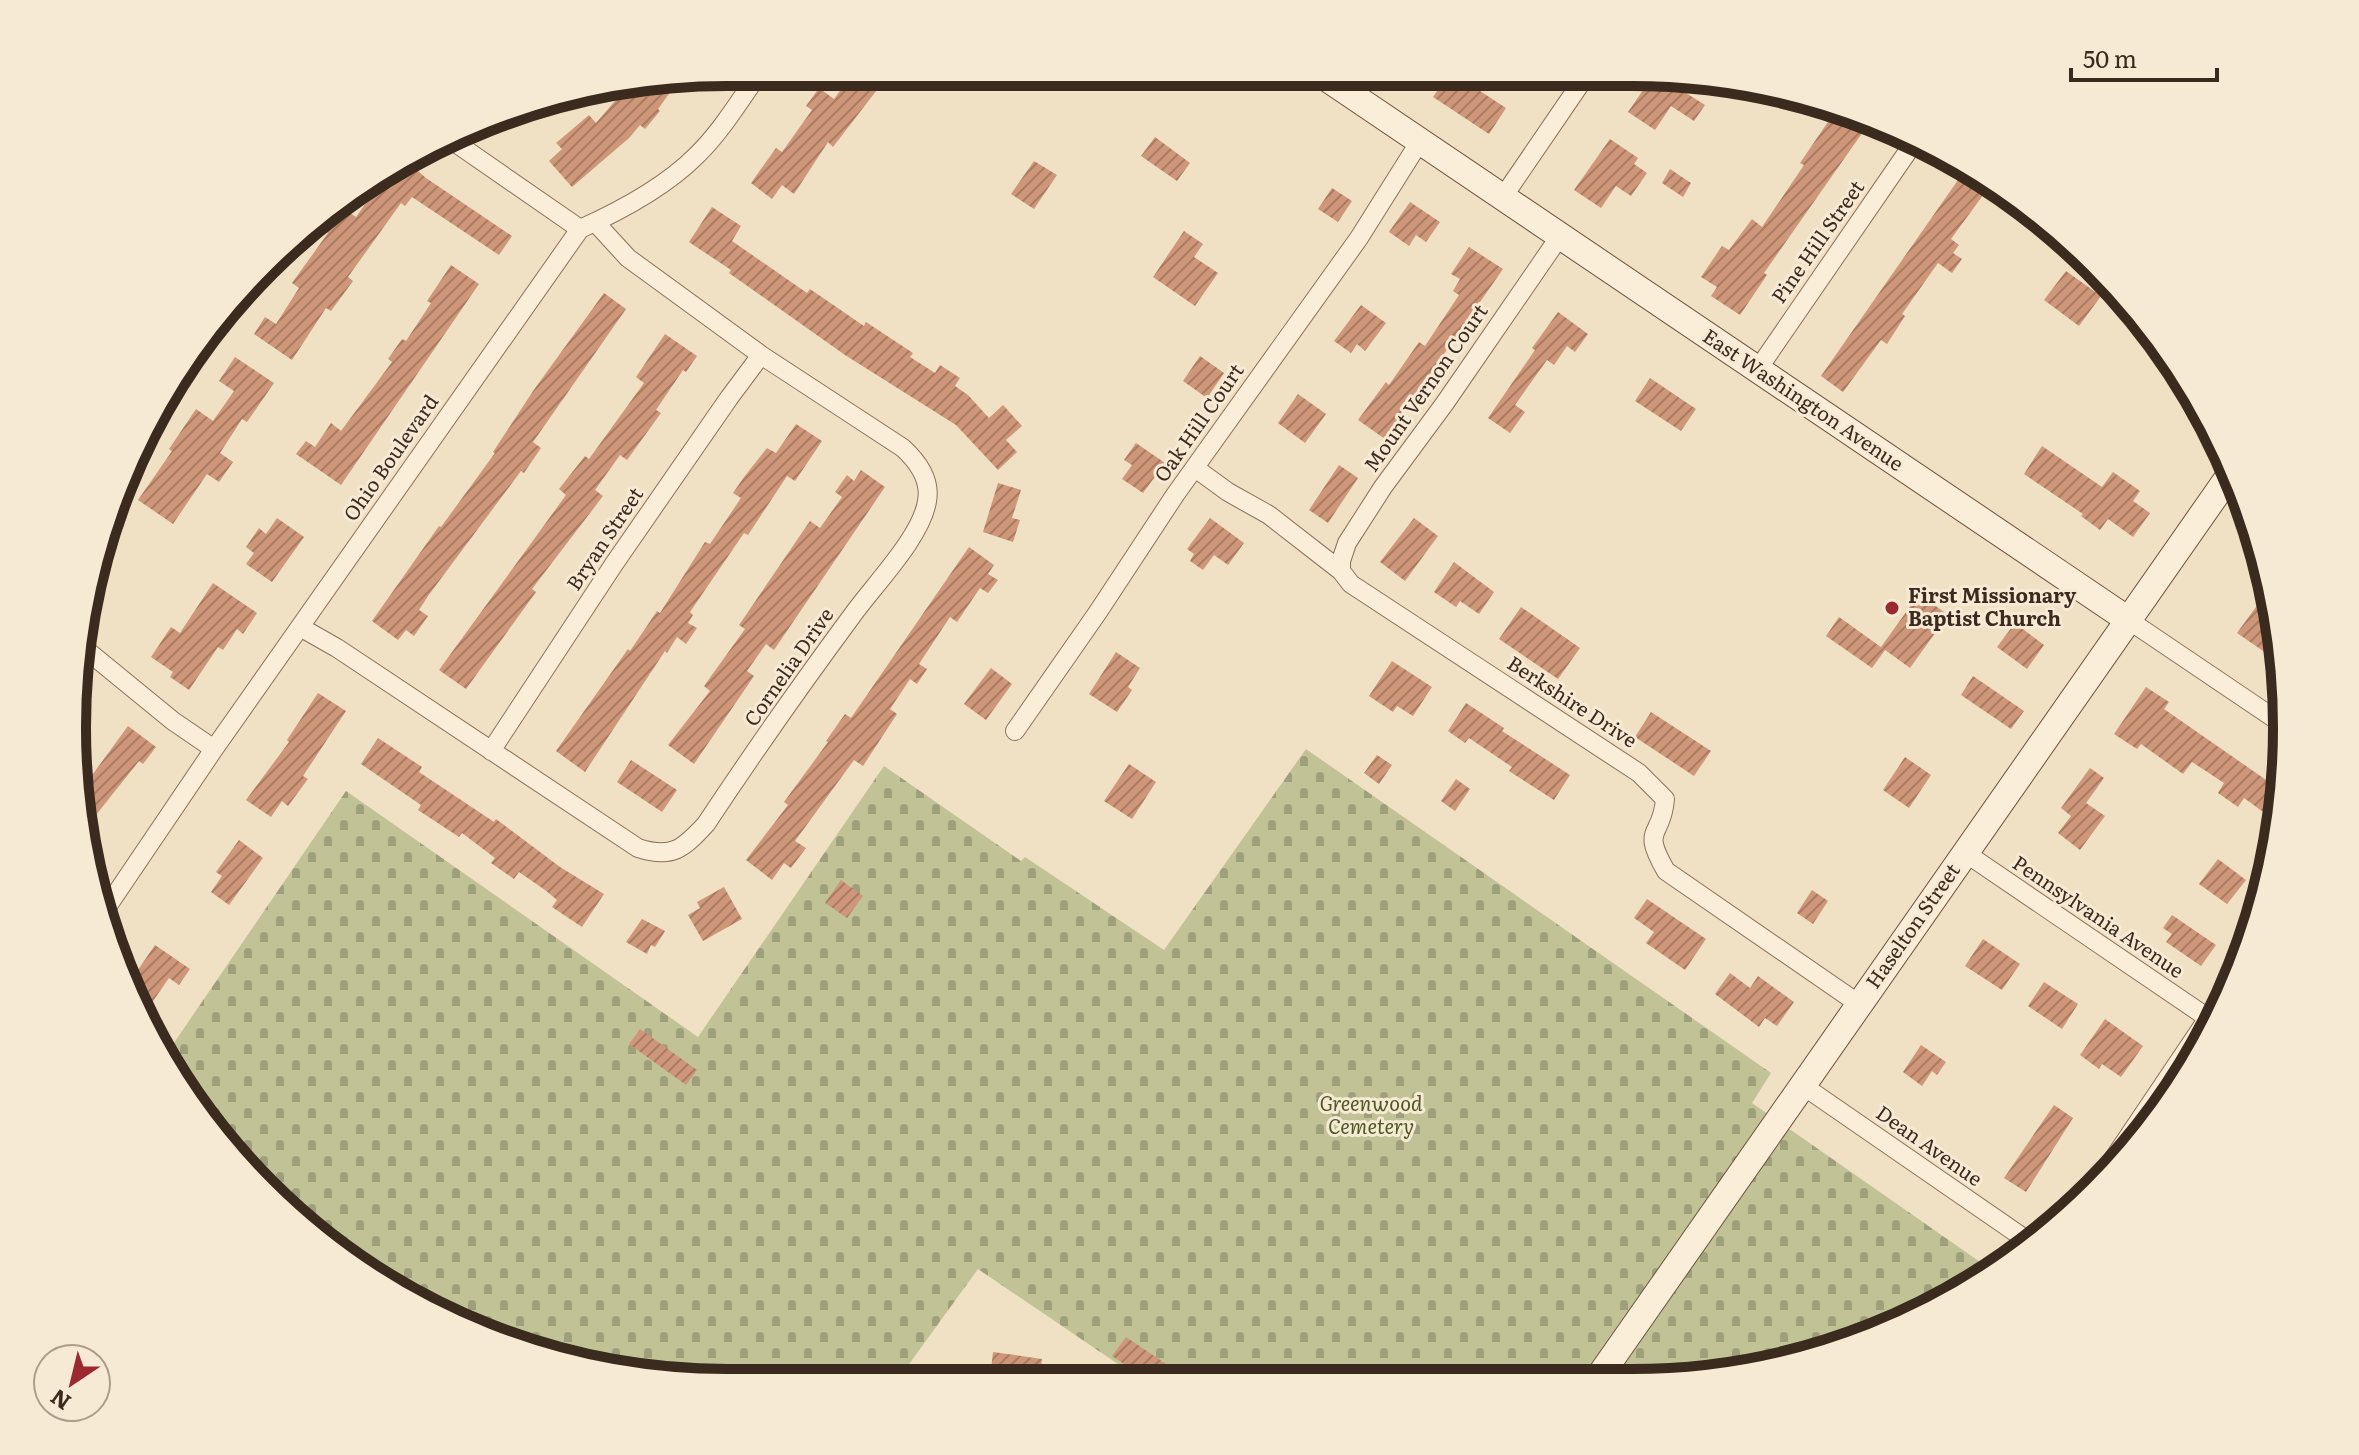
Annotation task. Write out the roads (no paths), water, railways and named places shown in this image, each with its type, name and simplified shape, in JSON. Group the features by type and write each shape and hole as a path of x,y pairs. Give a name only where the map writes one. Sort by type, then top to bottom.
{"street":[{"name":"Ohio Boulevard","path":"110,902 300,627 588,226 663,182 696,156 749,86"},
{"name":"East Washington Avenue","path":"1338,86 2273,717"},
{"path":"1503,197 1579,86"},
{"name":"Oak Hill Court","path":"1015,731 1195,468 1359,238 1420,141"},
{"name":"Cornelia Drive","path":"300,627 337,648 638,848 665,854 679,849 706,824 894,562 919,524 927,502 924,475 914,458 761,355 588,226 459,145"},
{"name":"Pine Hill Street","path":"1758,369 1909,149"},
{"name":"Mount Vernon Court","path":"1341,571 1347,543 1376,498 1560,236"},
{"name":"Bryan Street","path":"491,751 614,564 761,355"},
{"name":"Berkshire Drive","path":"1195,468 1228,492 1269,515 1341,571 1351,584 1639,773 1665,799 1664,811 1652,838 1654,850 1666,871 1859,1004"},
{"name":"Haselton Street","path":"1604,1369 2224,483"},
{"path":"90,653 173,721 214,749"},
{"name":"Pennsylvania Avenue","path":"1964,852 2205,1016"},
{"path":"2149,1106 2179,1061"},
{"name":"Dean Avenue","path":"1802,1085 2021,1236"}],"place":[{"name":"First Missionary Baptist Church","path":"1892,608"}],"park label":[{"name":"Greenwood Cemetery","path":"1371,1116"}]}
